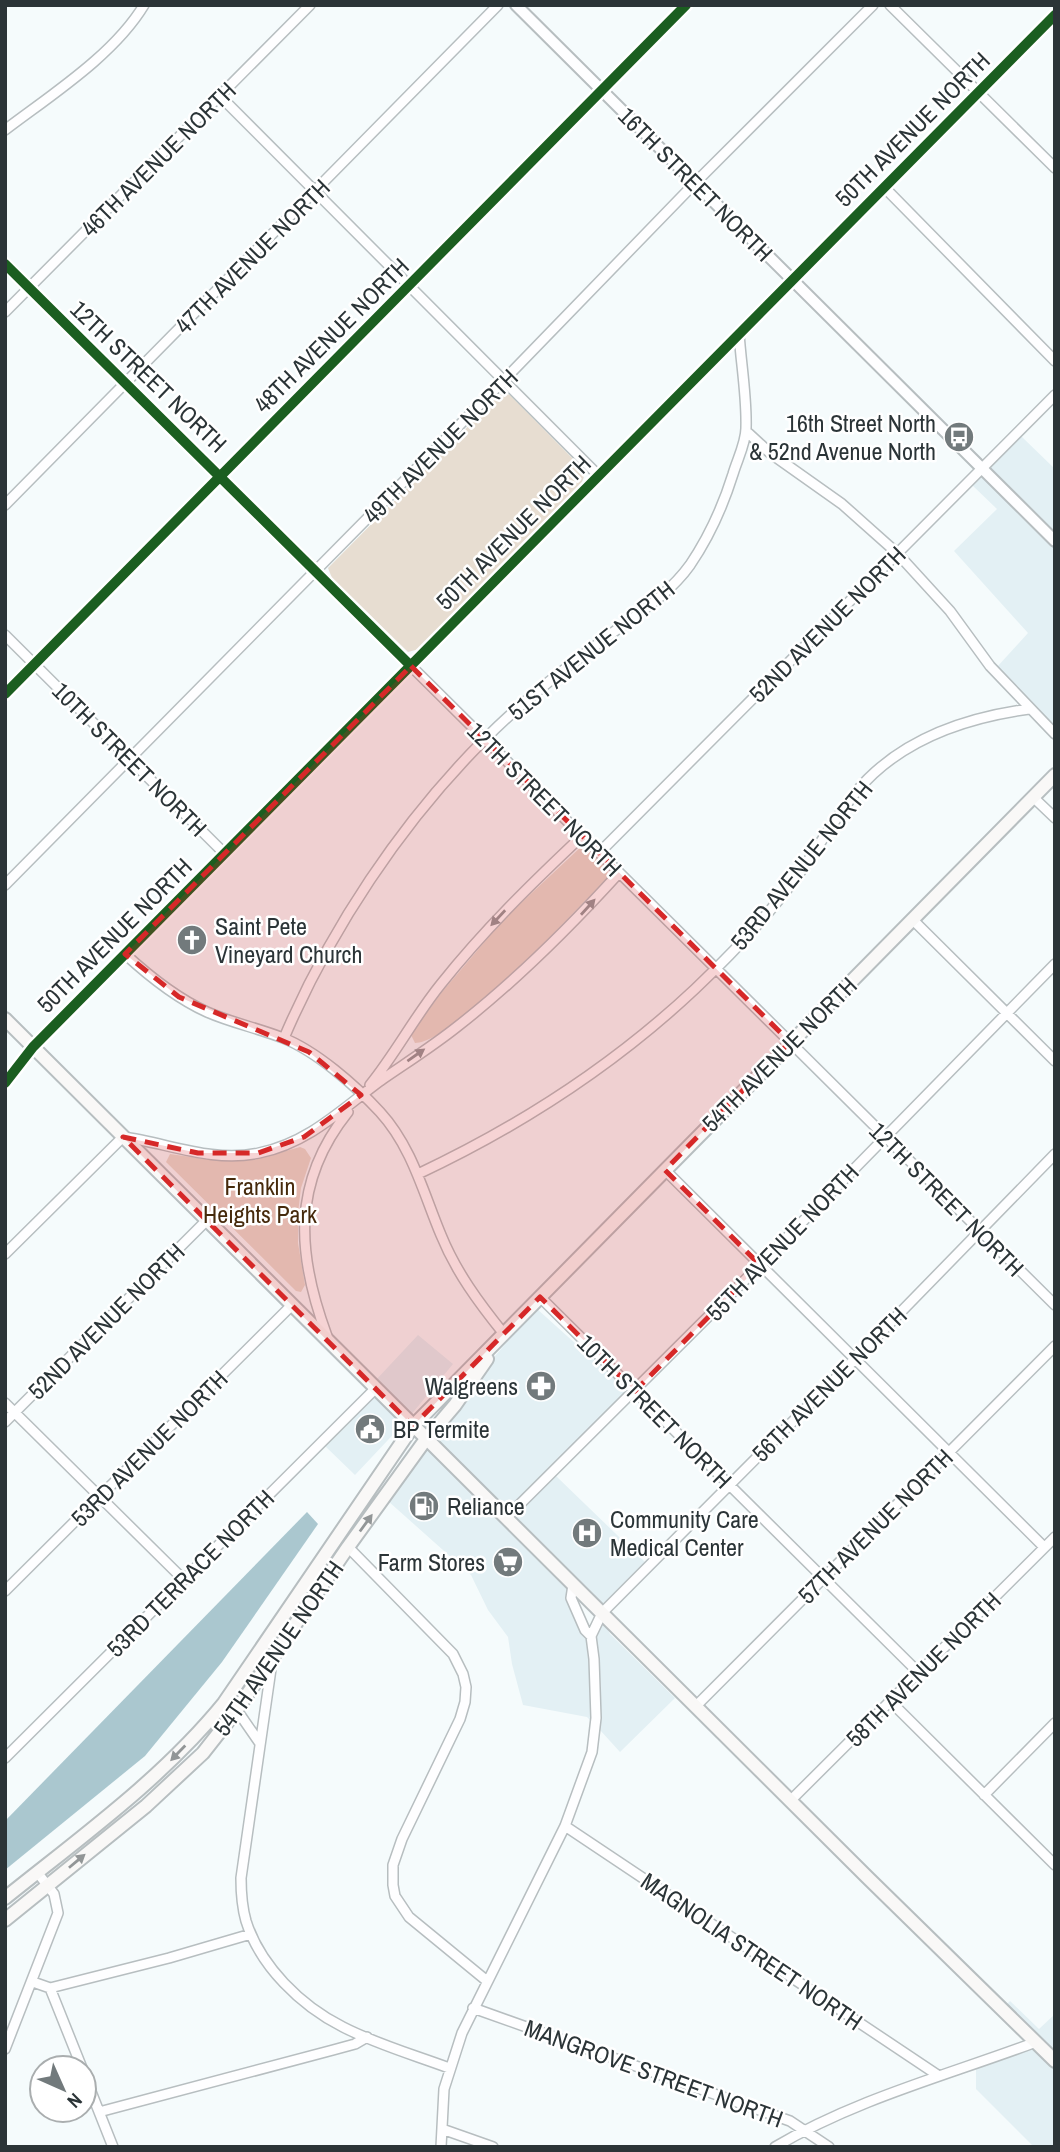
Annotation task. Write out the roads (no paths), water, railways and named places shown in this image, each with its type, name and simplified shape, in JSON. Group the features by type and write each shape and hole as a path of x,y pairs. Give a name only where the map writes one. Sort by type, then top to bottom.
{"main road":[{"name":"54TH AVENUE NORTH","path":"5,1899 163,1768 224,1703 413,1426 1055,775"},
{"path":"5,1019 695,1707 1055,2061"},
{"name":"54TH AVENUE NORTH","path":"5,1920 180,1776 203,1753 272,1660 348,1547 426,1439 455,1405 504,1334"}],"street":[{"path":"5,130 110,48 135,20 144,5"},
{"name":"46TH AVENUE NORTH","path":"5,312 310,5"},
{"name":"47TH AVENUE NORTH","path":"5,505 498,5"},
{"name":"16TH STREET NORTH","path":"516,5 1055,541"},
{"name":"48TH AVENUE NORTH","path":"5,695 686,5"},
{"name":"49TH AVENUE NORTH","path":"5,885 873,5"},
{"path":"890,5 1055,168"},
{"name":"50TH AVENUE NORTH","path":"5,1083 33,1047 1055,15"},
{"path":"220,96 598,475"},
{"path":"884,187 1055,361"},
{"name":"12TH STREET NORTH","path":"5,264 1055,1306"},
{"name":"51ST AVENUE NORTH","path":"284,1038 303,994 333,940 378,871 445,780 485,739 551,680 654,602 690,565 714,525 728,491 746,431 739,333"},
{"name":"52ND AVENUE NORTH","path":"599,853 1055,395"},
{"path":"746,431 770,453 842,504 897,553 950,611 990,666 1028,709 1055,734"},
{"name":"10TH STREET NORTH","path":"5,635 225,853"},
{"name":"53RD AVENUE NORTH","path":"418,1174 491,1139 547,1105 657,1024 715,969 797,877 855,794 890,759 930,736 973,719 1028,709"},
{"path":"1033,797 1055,818"},
{"path":"328,1341 307,1271 304,1217 310,1185 323,1150 334,1129 469,949 525,890 582,836"},
{"path":"5,1254 123,1137 198,1153 240,1156 289,1144 304,1137 456,1028 515,979 554,943 619,873"},
{"path":"912,919 1055,1061"},
{"path":"125,954 153,980 188,1002 249,1028 284,1038 339,1074 380,1112 418,1174 454,1263 504,1334"},
{"name":"55TH AVENUE NORTH","path":"506,1518 760,1265 1055,964"},
{"name":"56TH AVENUE NORTH","path":"591,1636 602,1613 1055,1154"},
{"path":"665,1170 1044,1547"},
{"name":"52ND AVENUE NORTH","path":"5,1422 207,1220"},
{"name":"10TH STREET NORTH","path":"540,1297 919,1673"},
{"name":"53RD AVENUE NORTH","path":"5,1591 292,1305"},
{"name":"57TH AVENUE NORTH","path":"695,1707 1055,1346"},
{"name":"53RD TERRACE NORTH","path":"5,1758 375,1389"},
{"path":"5,1403 184,1580"},
{"name":"58TH AVENUE NORTH","path":"790,1801 1055,1537"},
{"path":"348,1547 435,1633 453,1654 463,1674 465,1702 460,1719 402,1839 393,1865 393,1885 395,1896 409,1917 487,1982"},
{"path":"441,2147 444,2088 449,2067 473,2008 565,1826 592,1752 596,1687 591,1636 585,1630 571,1598 573,1585"},
{"path":"272,1660 241,1878 242,1904 251,1934 265,1960 291,1990 341,2026 449,2067"},
{"path":"890,1701 1055,1864"},
{"path":"224,1703 236,1711 259,1742"},
{"path":"984,1795 1055,1723"},
{"name":"MAGNOLIA STREET NORTH","path":"565,1826 939,2076"},
{"path":"5,2049 58,1913 54,1894 37,1872"},
{"path":"33,1982 50,1989 251,1934"},
{"path":"50,1989 76,2054"},
{"name":"MANGROVE STREET NORTH","path":"473,2008 790,2122 829,2147"},
{"path":"113,2147 99,2112 355,2044 367,2037"},
{"path":"775,2147 880,2096 1036,2042"},
{"path":"442,2129 493,2147"}],"water":[{"path":"307,1512 318,1524 222,1662 145,1756 5,1870 5,1821"}],"place":[{"name":"16th Street North & 52nd Avenue North","path":"959,437"},
{"name":"Saint Pete Vineyard Church","path":"192,940"},
{"name":"Walgreens","path":"541,1386"},
{"name":"BP Termite","path":"370,1429"},
{"name":"Reliance","path":"424,1506"},
{"name":"Community Care Medical Center","path":"587,1533"},
{"name":"Farm Stores","path":"508,1562"}],"park label":[{"name":"Franklin Heights Park","path":"260,1200"}]}
